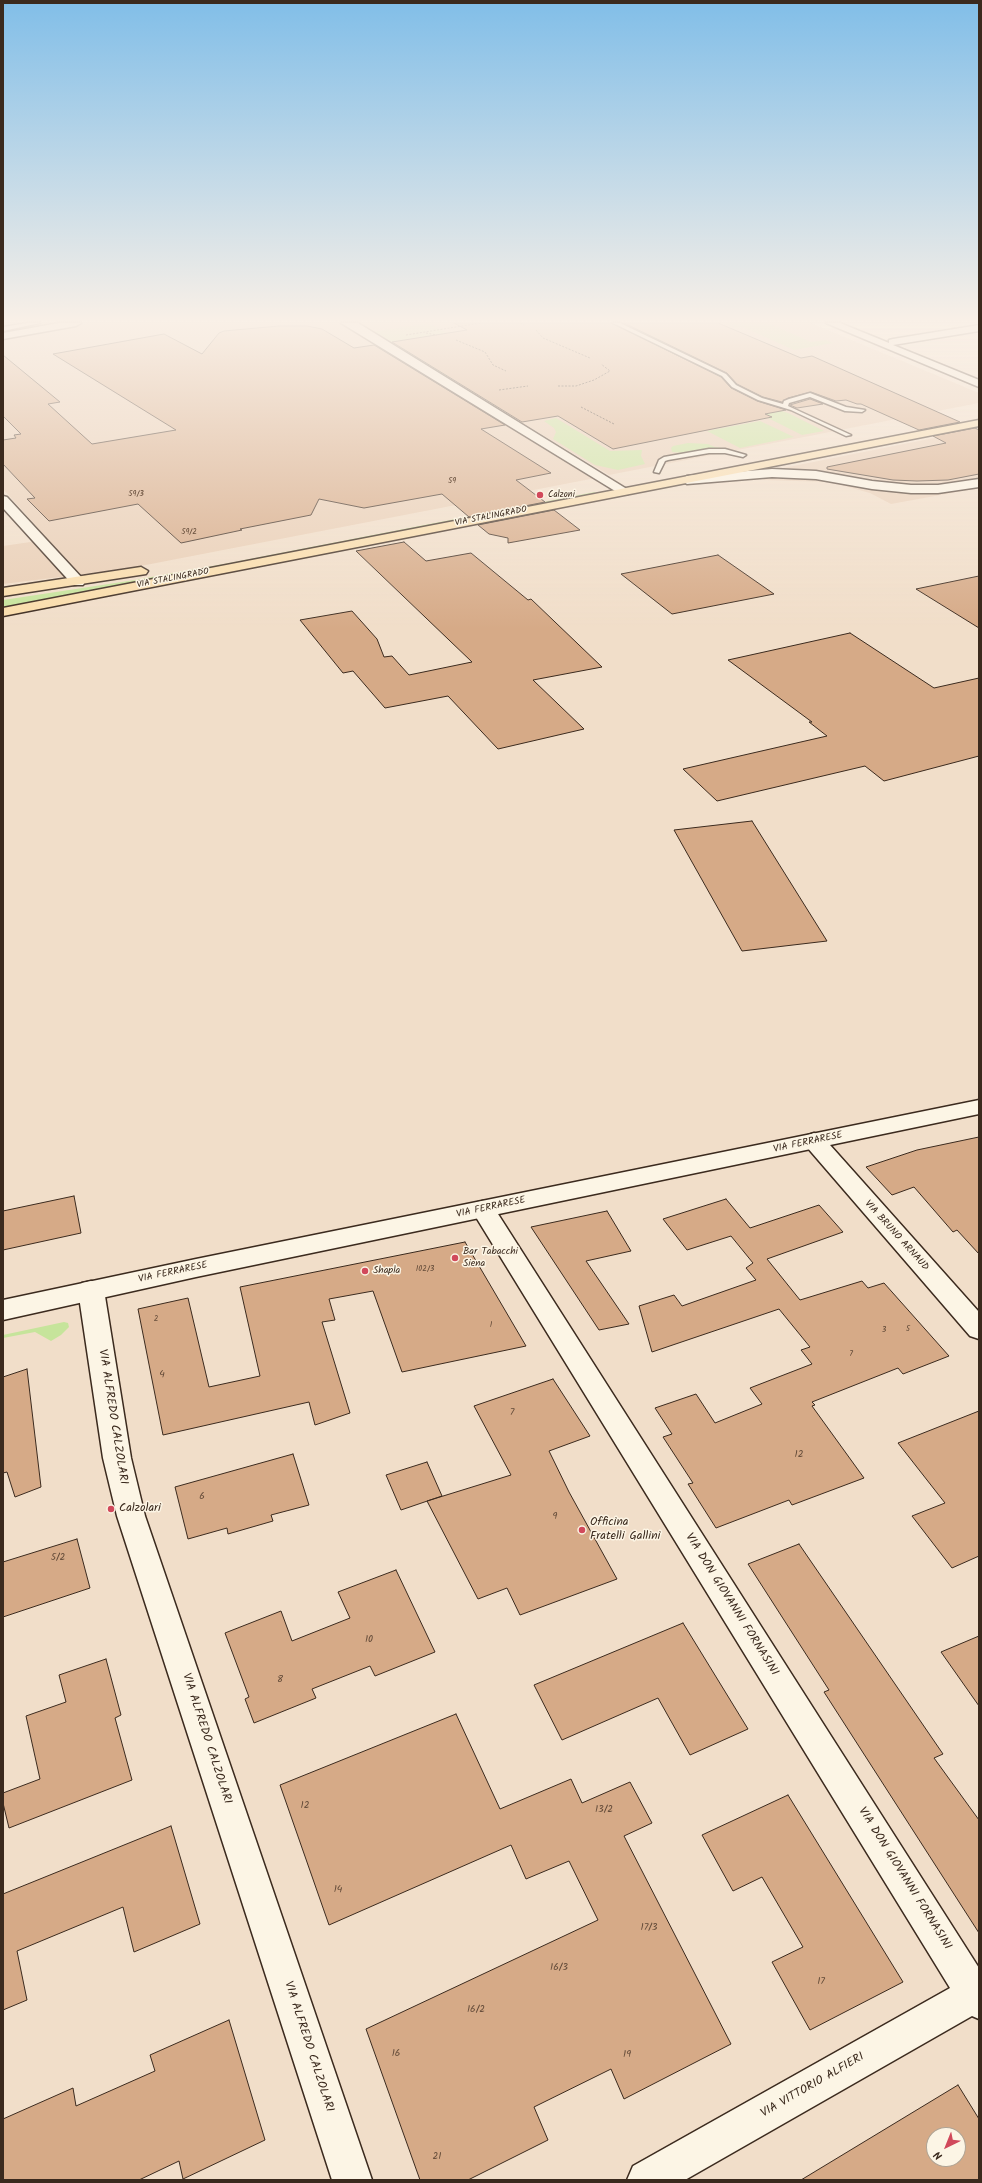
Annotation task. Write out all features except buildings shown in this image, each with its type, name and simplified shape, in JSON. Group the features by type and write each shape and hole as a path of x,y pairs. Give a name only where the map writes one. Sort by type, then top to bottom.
{"main road":[{"name":"VIA STALINGRADO","path":"3,612 624,485 680,481 969,425"},
{"path":"825,440 863,432"},
{"path":"642,475 758,453"},
{"name":"VIA STALINGRADO","path":"593,484 609,482 624,485"},
{"name":"VIA STALINGRADO","path":"3,592 78,582 153,569"}],"street":[{"path":"516,425 609,482"},
{"path":"680,481 772,473 816,475 872,485 911,489 938,489 979,483"},
{"path":"3,500 78,582"},
{"name":"VIA FERRARESE","path":"3,1310 91,1290 979,1108"},
{"name":"VIA BRUNO ARNAUD","path":"814,1141 979,1330"},
{"name":"VIA DON GIOVANNI FORNASINI","path":"483,1209 494,1230 978,1996"},
{"name":"VIA ALFREDO CALZOLARI","path":"91,1290 117,1458 131,1516 352,2180"},
{"name":"VIA VITTORIO ALFIERI","path":"648,2180 978,1996"}],"lane":[{"path":"825,425 848,435"}],"shaded area":[{"path":"3,425 513,425 601,477 125,569 3,584 3,546 37,541 46,537 3,489"},
{"path":"526,425 867,425 609,475"},
{"path":"979,429 979,488 891,504 870,493 830,482 763,480 768,471"}],"green space":[{"path":"550,425 567,425 610,451 642,450 641,456 645,464 618,470 595,465 553,439 556,432 554,428"},
{"path":"739,425 768,425 794,437 740,448 707,431"},
{"path":"782,425 812,425 824,431 802,435"},
{"path":"688,443 708,444 715,447 728,449 701,449 685,453 672,452 671,448 673,446"},
{"path":"594,492 596,493 3,607 3,600 135,580 224,564"},
{"path":"64,1322 68,1323 69,1327 61,1335 51,1341 35,1332 3,1338 3,1335"}],"place":[{"name":"Calzoni","path":"540,495"},
{"name":"Bar Tabacchi Siena","path":"455,1258"},
{"name":"Shapla","path":"365,1271"},
{"name":"Calzolari","path":"111,1509"},
{"name":"Officina Fratelli Gallini","path":"582,1530"}]}
